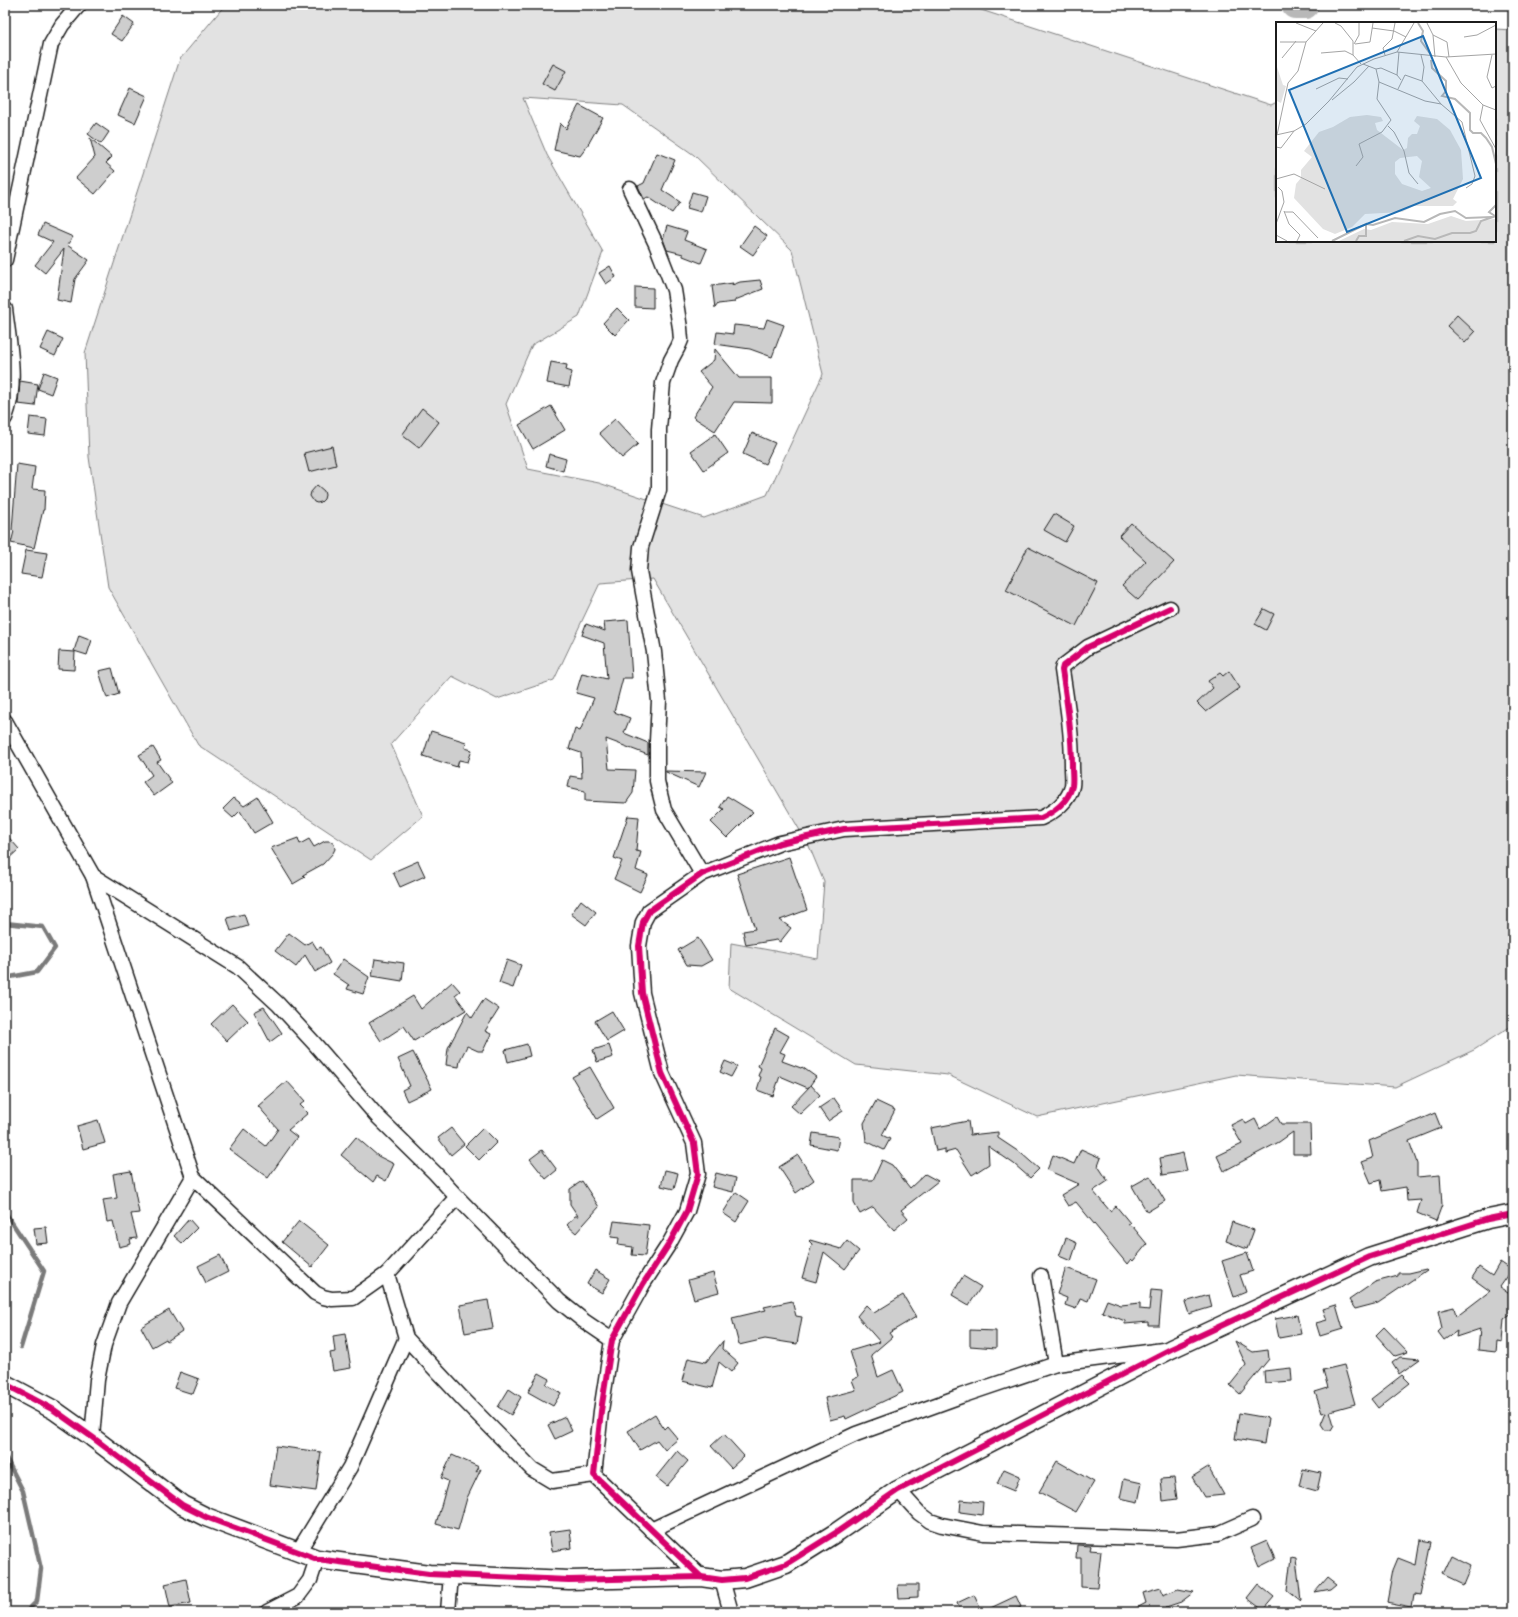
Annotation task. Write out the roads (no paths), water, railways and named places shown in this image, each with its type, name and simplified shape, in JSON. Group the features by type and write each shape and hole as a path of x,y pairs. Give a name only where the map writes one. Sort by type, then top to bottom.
{"street":[{"path":"5,260 51,44 62,25 79,5"},
{"path":"630,189 656,244 674,290 680,328 681,340 669,364 664,383 659,429 659,490 641,547 639,571 654,652 660,701 657,741 657,781 664,810 702,874"},
{"path":"5,309 11,375 9,407 5,418"},
{"path":"594,1475 601,1411 612,1340 643,1284 669,1244 686,1211 698,1174 694,1143 662,1073 642,994 639,946 643,922 648,911 702,874 780,843 844,829 1041,818 1051,813 1063,802 1072,786 1072,741 1062,670 1063,666 1088,647 1170,608"},
{"path":"5,721 93,876 193,1177 315,1293 332,1299 353,1298 387,1274 457,1197"},
{"path":"93,876 238,968 278,1004 377,1116 435,1173 559,1301 584,1321 612,1340"},
{"path":"92,1437 97,1380 104,1345 119,1303 193,1177"},
{"path":"5,1384 54,1410 182,1505 206,1517 317,1559 429,1574 451,1575 569,1580 701,1577 722,1580 745,1578 786,1564 898,1490 1171,1349 1369,1257 1488,1219 1513,1214"},
{"path":"387,1274 406,1338 457,1393 532,1469 552,1481 594,1475"},
{"path":"1041,1276 1056,1364"},
{"path":"298,1552 350,1467 406,1338"},
{"path":"651,1530 856,1434 1056,1364 1171,1349"},
{"path":"594,1475 701,1577"},
{"path":"898,1490 919,1513 930,1521 942,1525 983,1533 1176,1538 1218,1534 1252,1519"},
{"path":"266,1612 298,1596 310,1580 317,1559"},
{"path":"448,1612 451,1575"},
{"path":"722,1580 732,1612"}],"waterway":[{"path":"1295,5 1305,5"},
{"path":"5,923 43,927 55,948 37,972 5,978"},
{"path":"5,1212 44,1271 21,1347"},
{"path":"5,1456 23,1491 41,1569 37,1601 26,1612"}]}
